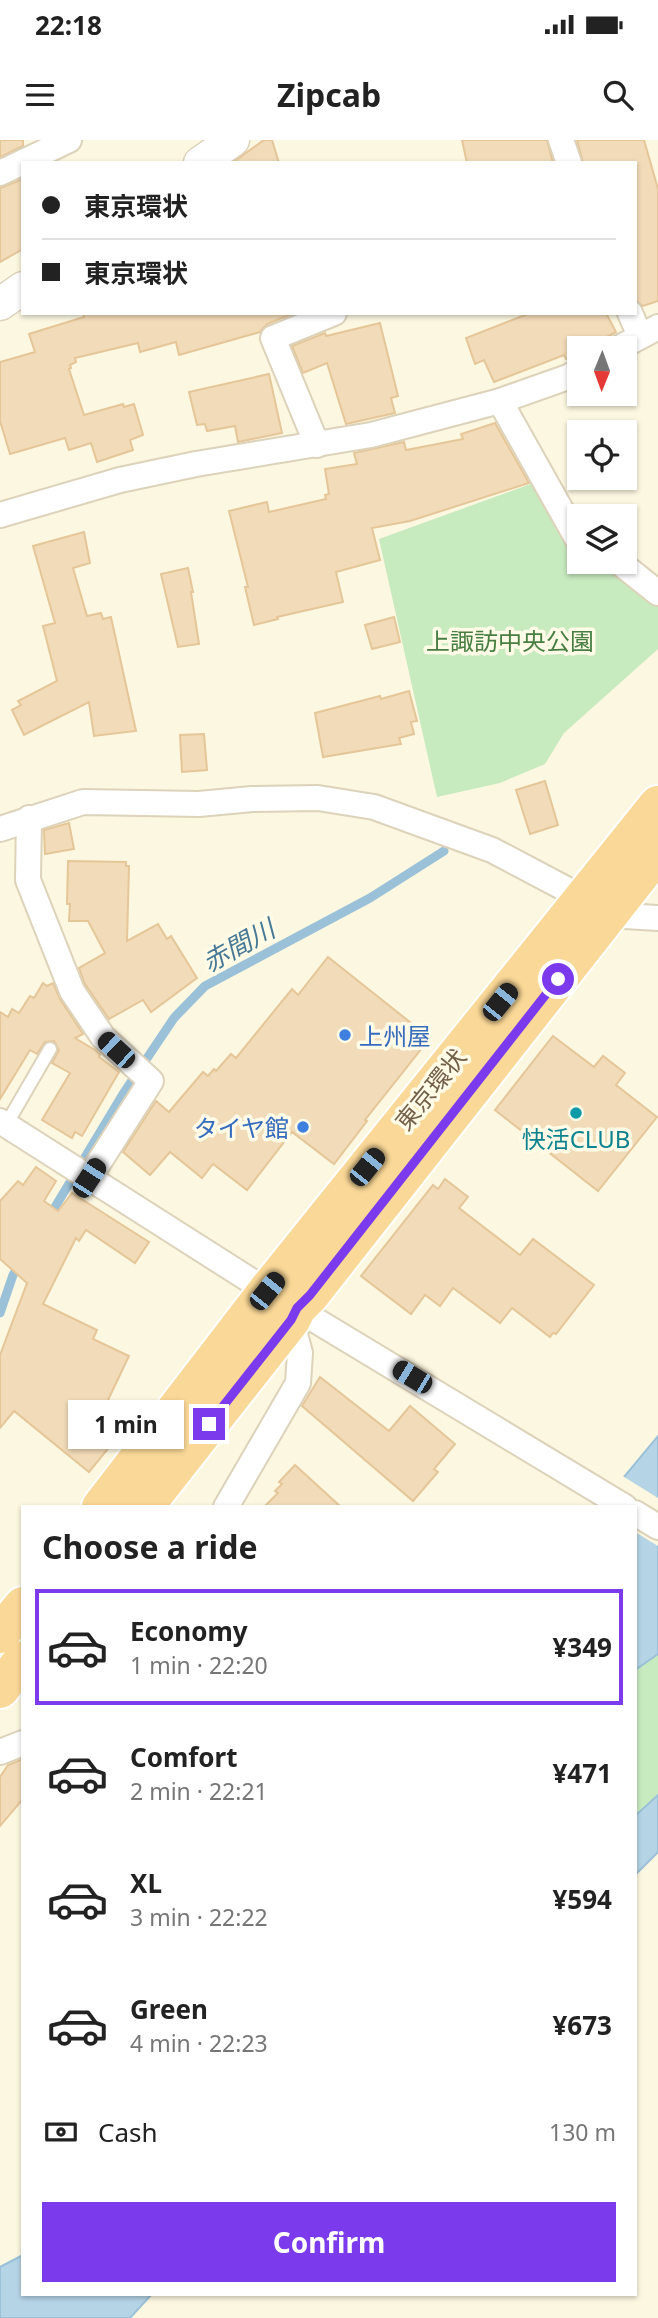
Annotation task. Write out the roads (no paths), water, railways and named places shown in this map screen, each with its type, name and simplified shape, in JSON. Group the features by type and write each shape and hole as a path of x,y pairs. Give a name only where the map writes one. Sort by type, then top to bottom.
{"highway":[{"name":"東京環状","path":"103,1505 285,1306 310,1295 596,907 658,805"},
{"name":"東京環状","path":"596,907 658,852"},
{"name":"東京環状","path":"145,1505 285,1306"},
{"path":"0,1634 21,1608"},
{"path":"0,1689 21,1663"}],"street":[{"path":"25,161 69,140"},
{"path":"203,161 233,140"},
{"path":"561,140 568,161"},
{"path":"0,173 21,163"},
{"path":"0,304 21,289"},
{"path":"317,445 273,338 329,315"},
{"path":"631,315 639,337"},
{"path":"0,515 120,480 196,464 371,435 500,401 567,377"},
{"path":"500,401 567,521"},
{"path":"634,574 658,593"},
{"path":"0,829 83,802 199,804 252,799 318,798 374,807 492,850 596,907 658,918"},
{"path":"29,818 28,880 72,990 103,1037 151,1081 81,1173"},
{"path":"4,1129 81,1173 285,1306 482,1419 622,1505"},
{"path":"227,1505 298,1383 300,1353 285,1306"},
{"path":"637,1514 658,1527"},
{"path":"0,1752 21,1744"}],"lane":[{"path":"4,1129 50,1049"}],"water":[{"path":"658,1436 658,1654 637,1669 637,1505 601,1505"},
{"path":"658,1795 658,1852 637,1873 637,1814"},
{"path":"21,2256 21,2296 150,2296 130,2318 0,2318 0,2267"}],"waterway":[{"name":"赤間川","path":"49,1217 123,1094 174,1018 205,986 370,898 444,851"},
{"name":"赤間川","path":"0,1313 13,1275 21,1262"}],"place":[{"name":"上州屋","path":"345,1035"},
{"name":"快活CLUB","path":"576,1113"},
{"name":"タイヤ館","path":"303,1127"}],"park label":[{"name":"上諏訪中央公園","path":"510,640"}]}
